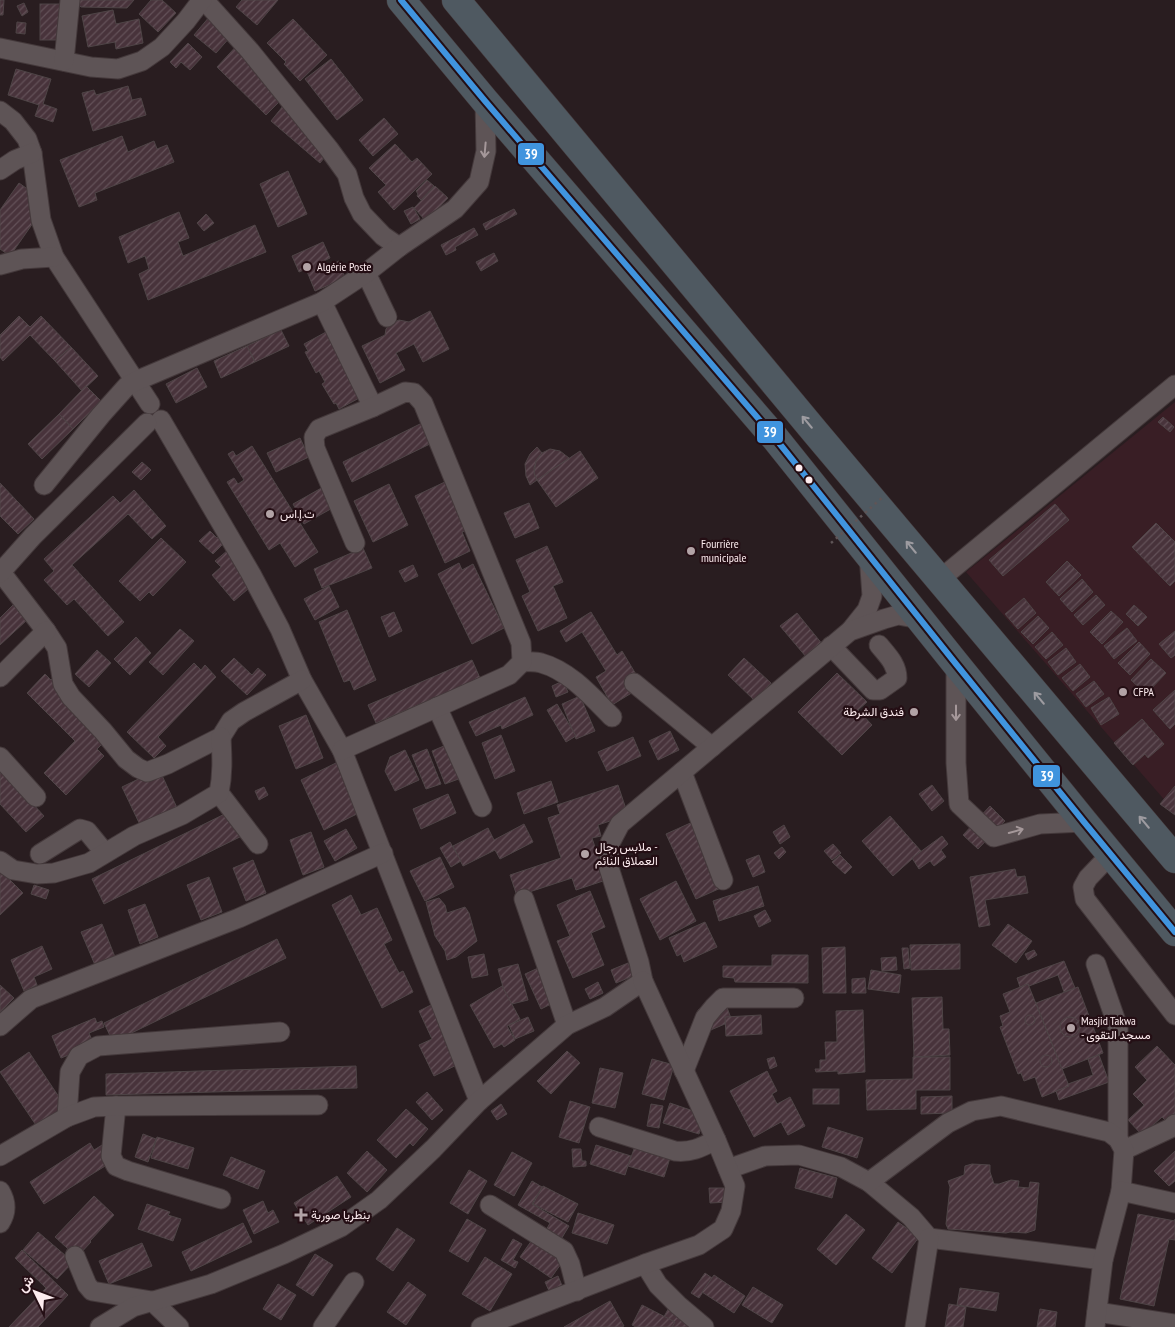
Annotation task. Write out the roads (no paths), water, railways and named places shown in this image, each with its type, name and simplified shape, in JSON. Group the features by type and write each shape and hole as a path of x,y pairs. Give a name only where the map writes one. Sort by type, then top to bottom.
{"highway":[{"path":"401,0 485,101 775,438 956,664 1175,932"},
{"path":"456,0 939,580 1175,859"}],"street":[{"path":"64,61 70,0"},
{"path":"0,48 91,67 118,68 142,61 162,46 203,0 250,51 329,148 347,174 354,198 362,214 383,236 399,247"},
{"path":"44,485 127,386 322,302 455,209 479,182 486,151 485,101"},
{"path":"0,111 13,121 27,139 32,153 41,220 54,257 150,404 157,404 162,408 163,414 33,536 0,572 57,648 63,684 71,697 126,759 147,772 157,769 221,737 231,721 302,680"},
{"path":"0,170 15,160 32,153"},
{"path":"0,265 22,259 54,257"},
{"path":"366,273 387,317"},
{"path":"322,302 373,407"},
{"path":"939,580 1175,385"},
{"path":"355,543 315,448 314,437 319,429 405,392 414,394 423,403 521,643 522,662"},
{"path":"154,422 188,465 251,574 280,629 302,680 342,750 479,1101"},
{"path":"481,1327 699,1245 723,1229 731,1211 735,1186 643,981 639,962 608,868 610,843 620,824 850,631 867,610 872,596 869,555"},
{"path":"850,631 898,615 920,619"},
{"path":"0,676 46,631"},
{"path":"832,646 873,690 880,690 897,678 897,671 895,665 879,645"},
{"path":"342,750 509,675 522,662 540,662 557,668 583,688 612,717"},
{"path":"956,664 956,763 959,804 994,837 1040,824 1084,822"},
{"path":"634,683 712,747"},
{"path":"437,707 482,807"},
{"path":"221,737 222,777 219,793 258,844"},
{"path":"0,757 36,797"},
{"path":"682,772 723,880"},
{"path":"0,861 13,870 37,874 54,873 89,863 134,836 182,815 219,793"},
{"path":"40,854 80,829 87,831 105,853"},
{"path":"0,1026 31,999 239,918 383,853"},
{"path":"1111,854 1085,883 1083,888 1085,899 1175,1015"},
{"path":"524,899 567,1025"},
{"path":"1096,964 1118,1027 1121,1145 1121,1191 1103,1260 1096,1319 1175,1324"},
{"path":"100,1327 134,1307 211,1284 284,1254 341,1226 379,1200 433,1150 479,1101 567,1025 605,1006 643,981"},
{"path":"684,1071 706,1018 714,1006 723,998 794,998"},
{"path":"66,1117 70,1072 79,1056 98,1046 280,1032"},
{"path":"0,1156 66,1117 94,1107 318,1105"},
{"path":"116,1106 111,1156 116,1166 221,1200"},
{"path":"869,1182 948,1123 972,1111 1001,1106 1109,1132 1121,1145"},
{"path":"1121,1145 1171,1128 1175,1124"},
{"path":"599,1127 675,1152 698,1149 716,1140"},
{"path":"728,1169 765,1156 799,1155 841,1168 869,1182 911,1217 929,1238 1103,1260"},
{"path":"0,1191 6,1200 3,1218 0,1223"},
{"path":"1121,1191 1175,1203"},
{"path":"490,1205 564,1252 570,1264 577,1291"},
{"path":"914,1327 929,1238"},
{"path":"75,1256 87,1285 92,1291 152,1301 179,1327"},
{"path":"645,1264 658,1285 704,1327"},
{"path":"323,1327 354,1282"}],"place":[{"name":"Algérie Poste","path":"307,267"},
{"name":"ت.إ.اس","path":"270,514"},
{"name":"Fourrière municipale","path":"691,551"},
{"name":"CFPA","path":"1123,692"},
{"name":"فندق الشرطة","path":"914,712"},
{"name":"ملابس رجال - العملاق النائم","path":"585,854"},
{"name":"Masjid Takwa - مسجد التقوى","path":"1071,1028"},
{"name":"بنطريا صورية","path":"301,1215"}]}
